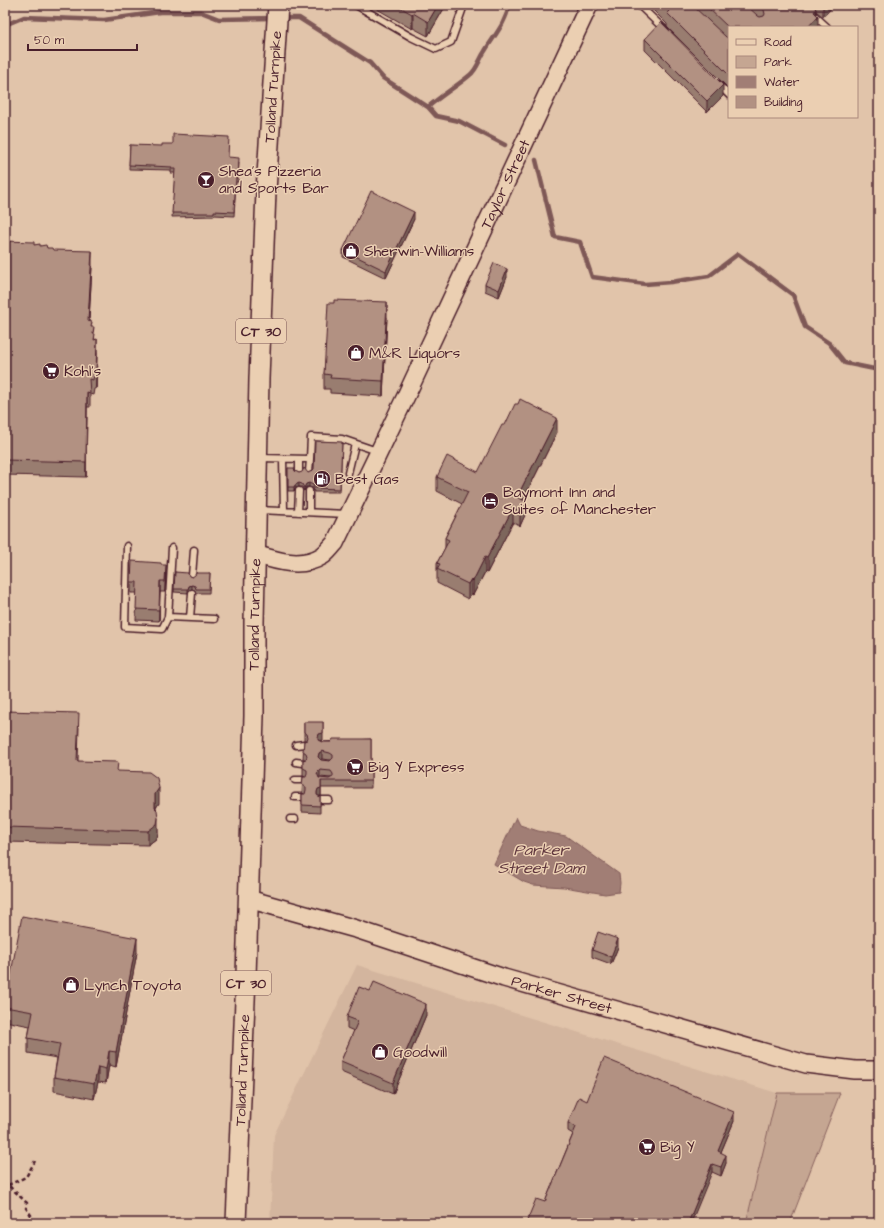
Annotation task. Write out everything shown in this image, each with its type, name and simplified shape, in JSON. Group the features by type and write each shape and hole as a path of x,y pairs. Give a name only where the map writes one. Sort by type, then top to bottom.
{"main road":[{"name":"Tolland Turnpike","path":"236,1223 246,976 254,716 257,458 265,228 278,12"}],"street":[{"name":"Taylor Street","path":"255,554 280,562 306,563 324,556 335,542 380,452 590,5"},
{"name":"Parker Street","path":"248,899 356,929 504,978 806,1064 856,1070 879,1070"}],"lane":[{"path":"356,5 436,49 452,42 464,5"},
{"path":"639,5 667,33"},
{"path":"804,5 826,26"},
{"path":"712,78 728,94"},
{"path":"309,472 311,437 342,439 380,452"},
{"path":"348,473 355,444"},
{"path":"257,458 310,459"},
{"path":"283,459 284,511"},
{"path":"299,459 299,472"},
{"path":"298,512 299,491"},
{"path":"309,492 309,512"},
{"path":"256,510 349,514"},
{"path":"127,546 125,627 162,629 168,617 172,548"},
{"path":"192,576 194,550"},
{"path":"190,618 192,593"},
{"path":"168,617 214,619"},
{"path":"296,745 304,744"},
{"path":"296,762 303,763"},
{"path":"295,780 303,780"},
{"path":"295,797 302,797"},
{"path":"321,800 329,800"}],"path":[{"path":"8,1185 26,1178 35,1161"},
{"path":"5,1181 27,1203 26,1208 33,1218 31,1223"}],"shaded area":[{"path":"357,965 777,1093 746,1223 270,1223 274,1135"}],"green space":[{"path":"777,1093 840,1093 790,1223 746,1223"}],"water":[{"name":"Parker Street Dam","path":"516,817 520,825 538,831 566,836 619,874 619,892 605,894 564,887 533,885 524,882 494,864"}],"building":[{"path":"396,5 438,5 428,22"},
{"path":"663,5 692,5 728,38 728,74 667,13 669,11"},
{"path":"705,5 746,5 760,17 764,16 765,14 764,10 759,5 812,5 816,9 814,12 818,16 809,26 728,27"},
{"path":"661,22 723,85 707,101 645,39"},
{"name":"Shea's Pizzeria and Sports Bar","path":"173,134 229,137 228,157 239,158 234,212 214,211 214,213 172,213 175,169 171,169 172,167 129,165 130,145 162,146 162,144 173,144"},
{"path":"371,191 414,212 386,271 343,250"},
{"name":"Kohl's","path":"5,241 34,242 34,245 46,245 47,248 52,248 53,250 92,251 88,321 92,322 91,327 94,327 94,340 97,339 96,374 94,374 93,380 89,379 90,393 87,392 86,462 5,460"},
{"path":"494,263 507,269 499,290 485,284"},
{"name":"M&R Liquors","path":"334,300 387,302 383,381 330,378 331,375 324,374 328,303 334,303"},
{"name":"Baymont Inn and Suites of Manchester","path":"520,399 557,418 517,497 525,501 520,511 513,508 487,558 485,557 473,581 471,579 468,584 437,569 440,564 437,563 449,540 445,538 468,492 437,477 447,456 478,472 502,425 505,425 515,404 518,404"},
{"path":"315,441 342,442 340,489 314,488 313,485 309,483 306,484 304,488 302,484 299,483 294,487 288,487 288,468 294,468 295,471 299,473 302,472 304,468 308,473 314,469"},
{"path":"132,561 161,563 161,565 166,565 165,581 160,581 159,610 136,609 137,582 131,582"},
{"path":"175,572 188,573 189,576 192,577 196,573 210,573 209,589 196,589 195,586 192,585 189,586 188,589 174,589"},
{"path":"5,711 79,713 77,761 118,762 117,771 149,772 157,778 159,788 155,794 155,808 157,810 158,818 157,824 148,831 5,827"},
{"path":"304,722 323,722 323,733 319,734 318,737 318,740 322,742 331,742 333,739 371,739 371,781 321,781 321,788 318,789 317,792 317,795 320,797 320,806 302,805 302,794 305,794 306,790 306,787 302,785 303,777 306,777 307,773 307,770 303,768 303,760 306,759 307,756 303,751 304,741 307,740 308,737 304,732","holes":["322,751 330,753 333,755 333,758 330,761 321,760 318,757 319,753","320,770 331,771 333,777 329,779 319,778 317,773"]},
{"name":"Lynch Toyota","path":"22,916 137,938 116,1052 109,1051 106,1069 98,1067 94,1084 54,1077 60,1044 28,1038 33,1012 5,1007"},
{"path":"598,932 618,939 611,957 592,950"},
{"name":"Goodwill","path":"374,982 426,1004 393,1083 341,1061 358,1021 347,1017 359,987 370,991"},
{"name":"Big Y","path":"604,1058 734,1112 718,1151 726,1155 721,1167 712,1164 688,1223 526,1223 536,1199 545,1202 576,1127 568,1123 579,1097 587,1101"}],"waterway":[{"path":"282,18 299,18 370,63 383,78 428,107 475,70 502,24 509,5"},
{"path":"5,25 24,17 104,20 160,12 201,12 219,19 272,18"},
{"path":"428,107 436,116 459,121 505,145"},
{"path":"536,160 555,237 580,242 592,277 645,284 671,282 709,276 738,254 793,295 805,327 829,343 845,363 879,370"},
{"path":"876,369 879,360"}],"place":[{"name":"Shea's Pizzeria and Sports Bar","path":"206,180"},
{"name":"Sherwin-Williams","path":"351,251"},
{"name":"M&R Liquors","path":"356,353"},
{"name":"Kohl's","path":"51,371"},
{"name":"Best Gas","path":"322,479"},
{"name":"Baymont Inn and Suites of Manchester","path":"490,501"},
{"name":"Big Y Express","path":"355,767"},
{"name":"Lynch Toyota","path":"71,985"},
{"name":"Goodwill","path":"380,1052"},
{"name":"Big Y","path":"647,1147"}]}
